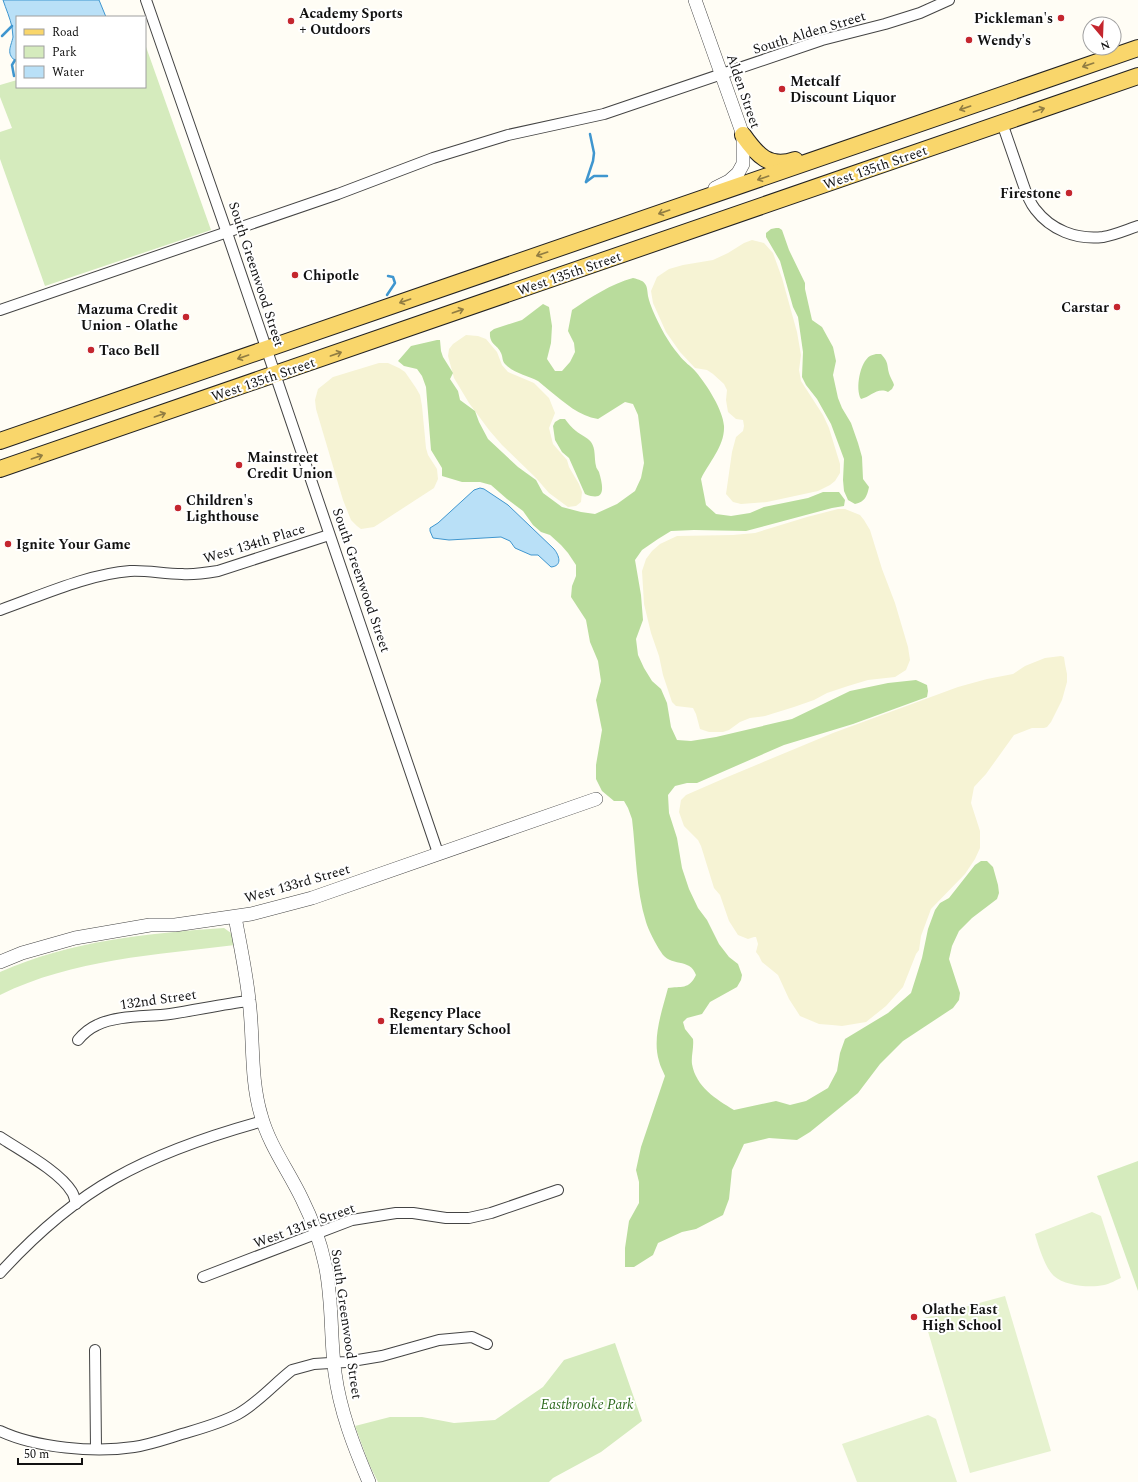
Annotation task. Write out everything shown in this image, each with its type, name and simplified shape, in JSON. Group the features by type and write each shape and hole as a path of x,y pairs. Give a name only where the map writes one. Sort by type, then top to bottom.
{"main road":[{"name":"West 135th Street","path":"0,441 1138,48"},
{"name":"West 135th Street","path":"0,469 1138,76"},
{"path":"743,135 751,147 763,158 780,164 925,115 932,119"}],"street":[{"name":"South Greenwood Street","path":"146,0 438,853"},
{"name":"Alden Street","path":"695,0 743,135 743,164 738,173 729,181 709,191 701,199"},
{"name":"South Alden Street","path":"0,310 227,233 468,146 509,134 604,114 822,40 909,17 932,9 949,0"},
{"path":"1002,123 1028,197 1035,209 1049,223 1057,229 1076,236 1090,237 1114,235 1138,226"},
{"name":"West 134th Place","path":"0,610 92,579 128,571 204,574 218,571 329,535"},
{"name":"West 133rd Street","path":"0,962 75,938 150,925 175,925 235,917 312,898 596,799"},
{"name":"South Greenwood Street","path":"235,917 249,1000 255,1090 263,1121 275,1152 302,1198 317,1234 325,1265 328,1285 334,1362 339,1395 344,1415 360,1461 370,1482"},
{"name":"132nd Street","path":"78,1040 86,1030 98,1024 114,1020 169,1014 249,1000"},
{"path":"0,1273 32,1240 76,1204 114,1178 157,1157 212,1136 263,1121"},
{"path":"0,1137 40,1163 61,1180 73,1193 76,1204"},
{"name":"West 131st Street","path":"203,1278 352,1220 396,1213 413,1213 446,1218 469,1218 491,1213 558,1190"},
{"path":"0,1431 35,1442 59,1447 119,1449 149,1444 217,1423 238,1414 292,1370 314,1364 346,1362 382,1356 422,1344 464,1337 472,1337 486,1344"},
{"path":"95,1350 96,1449"}],"shaded area":[{"path":"752,240 764,243 773,253 782,278 797,332 801,355 799,370 801,381 823,415 829,428 840,464 840,473 835,481 818,491 767,502 741,504 733,502 726,494 732,452 736,437 743,431 743,420 736,419 728,412 726,400 727,390 724,384 707,370 695,368 680,352 666,332 653,303 651,291 657,277 669,269 713,260"},
{"path":"466,335 478,336 486,339 497,352 502,365 508,372 534,383 549,398 555,413 549,428 553,444 567,460 582,492 581,502 576,506 568,507 549,493 536,478 502,445 469,403 454,378 448,356 449,349 453,344"},
{"path":"379,363 388,363 405,372 420,395 426,448 428,455 437,469 438,479 434,488 374,527 361,529 351,520 343,500 316,409 315,400 318,389 333,377"},
{"path":"838,509 845,509 860,515 870,530 882,569 895,603 908,647 910,660 906,670 895,677 868,680 827,693 814,700 794,707 765,716 750,718 723,732 709,732 700,729 693,708 676,706 672,702 663,675 644,604 642,571 646,559 660,544 677,536 755,533"},
{"path":"1064,657 1067,682 1062,700 1051,722 1047,727 1032,728 1014,735 986,774 974,787 971,803 980,831 980,848 965,874 931,909 921,936 919,950 903,987 886,1006 866,1022 842,1026 819,1024 800,1016 789,999 778,975 762,962 756,952 758,944 756,937 748,939 738,935 729,921 720,895 714,888 701,846 698,840 684,826 679,812 681,800 686,795 833,733 958,687 1013,674 1025,666 1045,658"}],"green space":[{"path":"146,47 211,230 45,286 0,159 0,132 12,128 0,97 0,85 16,80 16,88 146,88"},
{"path":"776,228 782,230 789,250 805,283 812,320 822,327 833,347 836,361 833,375 838,398 851,423 858,443 862,457 863,479 869,487 865,498 861,502 855,504 848,500 844,491 844,459 831,424 817,399 806,385 802,377 803,352 798,317 793,307 780,261 766,237 766,233 771,229"},
{"path":"633,278 641,280 645,284 648,298 664,334 671,345 705,384 721,413 724,426 722,440 716,454 701,479 706,505 716,514 731,516 750,513 764,507 808,498 823,492 839,492 845,500 844,506 746,531 671,531 642,550 635,560 641,595 643,620 636,639 638,655 652,681 661,689 667,703 671,727 677,740 691,741 716,737 792,719 850,691 888,683 916,680 927,685 928,691 927,697 853,724 784,745 697,783 687,783 675,786 668,795 669,813 677,838 682,868 689,889 719,944 729,957 738,964 742,975 737,987 710,1002 702,1014 687,1018 683,1022 685,1029 693,1039 692,1064 694,1072 702,1086 714,1097 734,1110 776,1101 790,1105 806,1101 828,1088 837,1071 840,1053 845,1039 888,1013 911,993 922,958 928,929 935,910 940,903 949,898 975,865 981,861 987,861 993,867 999,893 997,899 972,918 959,931 952,946 949,959 960,993 959,1000 953,1008 903,1041 880,1064 858,1093 810,1132 797,1140 769,1138 744,1144 732,1170 729,1199 723,1215 696,1229 682,1232 658,1243 653,1255 634,1267 625,1267 625,1248 629,1221 639,1203 639,1182 636,1170 641,1147 665,1076 660,1065 657,1052 657,1034 661,1015 668,988 687,985 696,975 689,966 674,962 665,957 652,937 648,929 640,897 632,819 624,801 614,801 602,791 596,779 596,765 602,730 596,700 601,681 598,661 590,642 586,620 571,597 572,586 576,576 576,565 561,545 550,535 541,532 533,525 523,511 491,485 480,482 462,482 442,476 442,468 431,450 426,387 422,376 417,369 404,366 398,361 411,346 440,340 443,357 453,373 450,379 458,391 460,400 475,411 488,439 518,467 536,480 543,493 562,507 595,514 617,504 635,491 641,478 644,463 638,415 633,404 625,402 598,419 578,412 538,381 508,367 503,362 502,354 492,342 490,332 494,329 522,320 543,304 549,307 552,326 551,343 547,359 555,371 562,371 570,362 575,352 574,343 568,331 572,310 609,287"},
{"path":"876,354 881,354 886,360 894,385 888,392 877,391 861,399 858,389 861,370 866,359"},
{"path":"560,419 565,419 593,445 596,467 602,483 602,492 600,495 592,496 585,494 569,458 562,452 555,440 553,426 555,422"},
{"path":"224,928 231,933 235,945 115,960 86,966 56,973 0,995 0,972 27,961 110,940"},
{"path":"1138,1161 1138,1291 1097,1176"},
{"path":"1092,1212 1101,1216 1121,1278 1108,1284 1098,1286 1085,1286 1064,1282 1054,1276 1048,1268 1042,1256 1035,1234"},
{"path":"1005,1296 1051,1451 970,1473 924,1318"},
{"name":"Eastbrooke Park","path":"615,1343 642,1421 601,1452 553,1478 549,1482 378,1482 369,1464 355,1426 390,1417 422,1417 454,1423 495,1420 543,1387 564,1360"},
{"path":"928,1415 936,1419 957,1482 857,1482 842,1444"}],"water":[{"path":"3,0 99,0 106,16 16,16 16,61 10,53 13,37 9,17"},
{"path":"480,488 484,489 508,505 554,549 559,560 557,565 551,567 538,555 531,555 515,548 510,541 501,537 449,540 433,538 430,528 438,523 474,490"}],"waterway":[{"path":"2,36 12,26"},
{"path":"14,76 12,65 15,60"},
{"path":"586,182 594,153 590,134"},
{"path":"586,182 594,176 607,176"},
{"path":"387,295 395,283 393,277 388,276"}],"place":[{"name":"Pickleman's","path":"1061,18"},
{"name":"Academy Sports + Outdoors","path":"291,21"},
{"name":"Wendy's","path":"969,40"},
{"name":"Metcalf Discount Liquor","path":"782,89"},
{"name":"Firestone","path":"1069,193"},
{"name":"Chipotle","path":"295,275"},
{"name":"Carstar","path":"1117,307"},
{"name":"Mazuma Credit Union - Olathe","path":"186,317"},
{"name":"Taco Bell","path":"91,350"},
{"name":"Mainstreet Credit Union","path":"239,465"},
{"name":"Children's Lighthouse","path":"178,508"},
{"name":"Ignite Your Game","path":"8,544"},
{"name":"Regency Place Elementary School","path":"381,1021"},
{"name":"Olathe East High School","path":"914,1317"}]}
